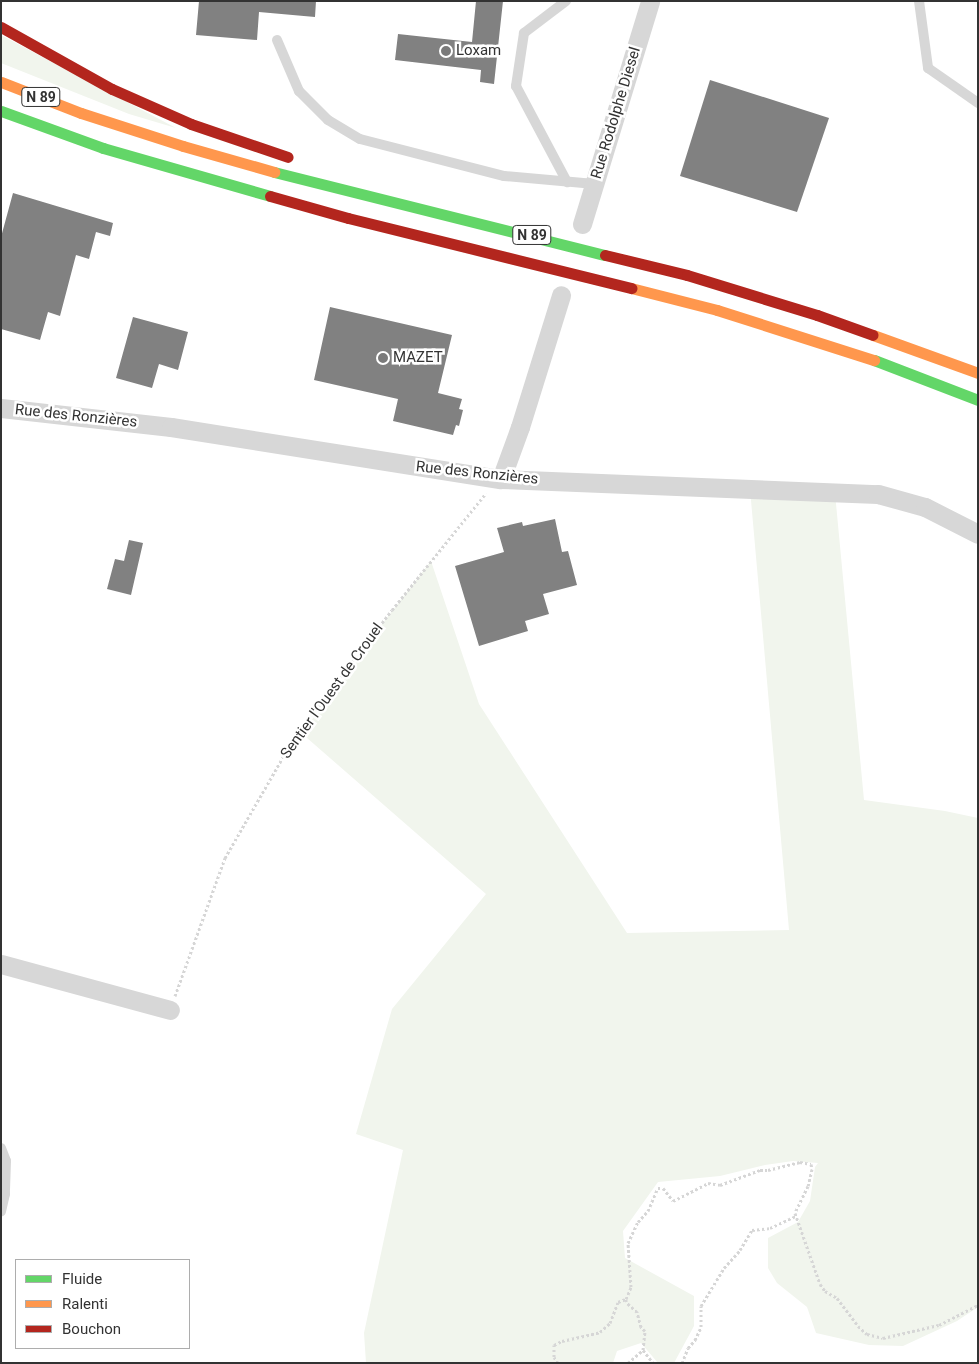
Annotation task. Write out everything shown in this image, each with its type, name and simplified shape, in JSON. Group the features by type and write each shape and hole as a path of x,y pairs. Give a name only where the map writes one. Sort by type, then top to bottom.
{"highway":[{"path":"1,27 112,89 191,124 301,162"},
{"name":"N 89","path":"1,82 81,113 183,146 299,179 530,234 687,275 789,306 978,373"},
{"name":"N 89","path":"1,112 104,148 348,218 717,310 827,344 978,400"},
{"path":"482,212 530,234"}],"street":[{"name":"Rue Rodolphe Diesel","path":"582,224 650,1"},
{"path":"501,479 520,427 561,295"},
{"name":"Rue des Ronzières","path":"1,408 171,427 501,479 878,494 925,507 978,534"},
{"path":"1,964 170,1010"}],"lane":[{"path":"566,1 524,33 516,86 567,182"},
{"path":"919,1 928,68 978,103"},
{"path":"277,40 299,90 328,120 360,140 504,176 595,184"},
{"path":"1,1148 6,1161 5,1194 1,1212"}],"path":[{"name":"Sentier l'Ouest de Crouel","path":"170,1010 225,858 294,738 392,610 483,496 501,479"},
{"path":"628,1363 643,1350 645,1331 641,1327 637,1312 626,1302 631,1287 628,1244 638,1222 648,1211 658,1188 663,1188 673,1201 708,1182 720,1185 760,1170 807,1162 812,1169 808,1186 795,1213 796,1216 820,1284 837,1298 858,1326 867,1334 883,1338 939,1325 978,1305"},
{"path":"682,1363 688,1348 695,1340 701,1327 702,1306 724,1268 740,1250 752,1230 770,1228 796,1216"},
{"path":"558,1363 554,1357 554,1345 562,1341 600,1332 610,1323 618,1302 626,1299"},
{"path":"643,1350 653,1363"}],"shaded area":[{"path":"1,35 176,128 129,114 1,63"},
{"path":"750,489 835,493 864,800 945,811 978,818 978,1307 957,1321 903,1346 869,1345 816,1333 807,1307 777,1283 768,1268 768,1238 798,1222 810,1201 815,1167 818,1163 793,1161 765,1165 720,1176 658,1182 623,1231 625,1258 694,1296 694,1326 674,1363 658,1363 641,1343 617,1351 613,1363 366,1363 364,1333 403,1150 356,1134 392,1009 486,894 299,731 431,561 479,704 627,933 789,930"}],"building":[{"path":"199,1 316,1 315,17 259,12 257,40 196,35"},
{"name":"Loxam","path":"476,1 503,1 494,84 480,82 481,70 395,60 398,34 472,42"},
{"path":"710,80 829,118 797,212 680,176"},
{"path":"13,193 113,223 110,236 96,232 89,259 76,255 60,316 48,312 40,340 1,329 1,237"},
{"name":"MAZET","path":"330,307 452,335 438,393 462,399 459,409 463,410 459,426 456,425 453,435 393,421 398,399 314,380"},
{"path":"133,317 188,332 178,370 159,364 152,388 116,378"},
{"path":"555,519 562,552 568,551 577,585 543,594 549,614 525,621 528,631 479,646 455,566 504,552 497,528 522,522 523,526"},
{"path":"129,540 143,543 131,595 107,589 115,559 124,561"}],"traffic: fast":[{"path":"1,111 103,148 270,196"},
{"path":"274,172 605,255"},
{"path":"874,360 978,400"}],"traffic: slow":[{"path":"1,82 81,113 183,146 274,172"},
{"path":"631,288 717,310 874,360"},
{"path":"873,335 978,373"}],"traffic: jam":[{"path":"1,27 112,89 191,124 288,157"},
{"path":"270,196 348,218 631,288"},
{"path":"605,255 687,275 817,315 873,335"}],"place":[{"name":"Loxam","path":"446,51"},
{"name":"MAZET","path":"383,358"}]}
